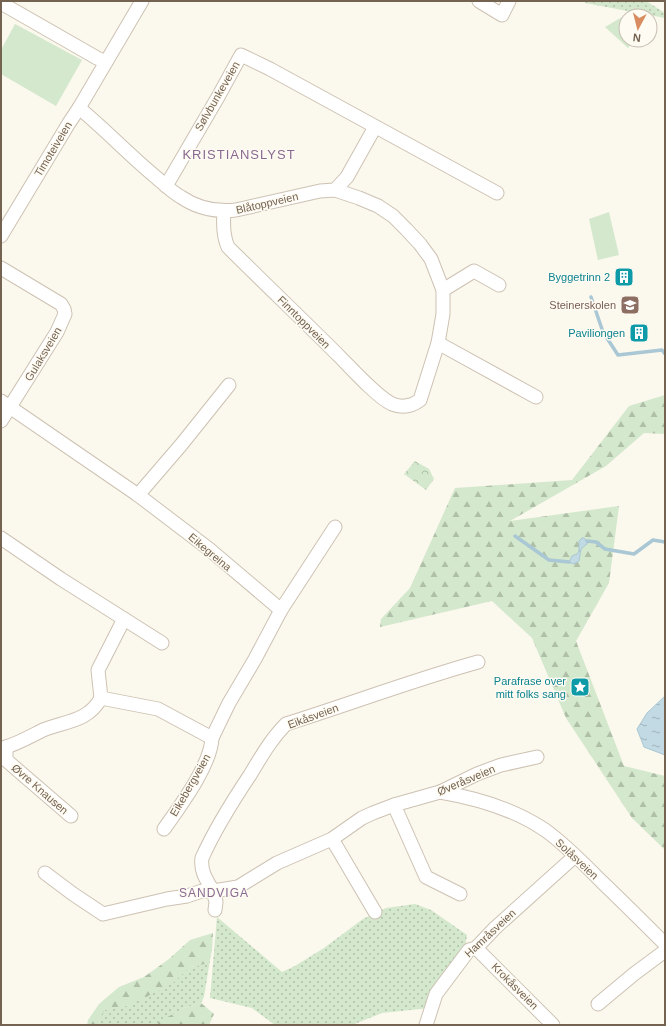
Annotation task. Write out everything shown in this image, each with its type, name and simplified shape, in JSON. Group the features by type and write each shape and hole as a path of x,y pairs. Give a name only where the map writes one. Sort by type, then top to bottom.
{"street":[{"name":"Timoteiveien","path":"1,236 80,108 142,1"},
{"path":"479,1 502,15 509,1"},
{"path":"1,3 96,58 106,62"},
{"name":"Sølvbunkeveien","path":"166,186 241,55 270,69 497,193"},
{"name":"Blåtoppveien","path":"80,108 166,186 189,202 209,209 224,212 320,191 335,190 372,203 393,216 420,244 431,259 443,290 443,314 438,343 424,392 420,400 414,404"},
{"path":"335,190 346,177 375,127"},
{"name":"Finntoppveien","path":"224,212 223,226 228,247 380,395 391,403 399,406 414,404"},
{"name":"Gulaksveien","path":"1,268 61,304 65,314 57,332 6,404 1,420"},
{"path":"443,290 474,271 499,285"},
{"path":"438,343 536,397"},
{"path":"138,495 181,445 229,385"},
{"name":"Eikegreina","path":"6,404 138,495 209,549 281,610"},
{"path":"101,698 158,709 212,738 281,610 335,527"},
{"path":"1,538 61,579 162,643"},
{"path":"4,745 44,730 75,721 98,704 101,698 98,670 124,619"},
{"name":"Eikåsveien","path":"213,891 203,873 201,865 202,858 224,816 245,782 274,736 286,724 381,693 430,675 478,662"},
{"name":"Eikebergveien","path":"164,829 205,764 210,751 212,738"},
{"name":"Øvre Knausen","path":"4,745 6,760 71,816"},
{"name":"Øveråsveien","path":"45,873 103,914 167,899 238,887 277,863 332,839 362,818 394,805 440,792 478,774 508,763 537,757"},
{"path":"474,798 478,774"},
{"name":"Solåsveien","path":"440,792 474,798 524,818 544,830 575,856 665,944"},
{"path":"394,805 426,877 460,894"},
{"path":"332,839 376,912"},
{"name":"Hamråsveien","path":"426,1025 436,994 469,950 476,948 501,922 575,856"},
{"path":"213,891 216,902 215,910"},
{"name":"Krokåsveien","path":"476,948 553,1025"},
{"path":"598,1004 665,951"}],"green space":[{"path":"586,1 646,1 657,8 618,9 585,3"},
{"path":"658,9 665,13 665,18 658,17"},
{"path":"618,19 618,39 605,27"},
{"path":"15,24 82,60 56,106 1,74 1,50"},
{"path":"609,212 619,255 598,260 589,219"},
{"path":"665,395 665,434 644,433 606,466 510,521 619,506 609,583 576,641 624,766 665,776 665,850 632,818 566,718 532,638 492,601 380,627 381,619 410,588 455,488 572,480 629,406"},
{"path":"415,461 429,469 434,479 426,490 404,474"},
{"path":"415,904 431,910 467,935 465,948 429,1008 382,1013 352,1025 275,1025 252,1008 210,998 217,917 282,972 295,966 324,948 363,919 386,908"},
{"path":"213,933 210,960 205,964 190,967 173,983 131,1005 105,1010 99,1019 100,1025 87,1025 88,1020 99,1004 119,987 144,977 169,959 190,940"},
{"path":"210,960 204,997 201,1003 184,1008 159,1022 158,1025 100,1025 99,1019 104,1010 130,1005 190,967 205,964"},
{"path":"201,1003 214,1014 209,1025 158,1025 158,1022 184,1008"}],"water":[{"path":"584,538 588,543 581,549 579,561 574,564 569,562 572,556 577,554 579,551 579,541"},
{"path":"665,696 665,755 644,747 637,729 647,713"}],"waterway":[{"path":"591,297 603,332 618,355 662,350 665,354"},
{"path":"515,536 549,560 569,562"},
{"path":"587,541 596,542 605,549 634,554 653,540 665,542"}],"place":[{"name":"Byggetrinn 2","path":"624,277"},
{"name":"Steinerskolen","path":"630,305"},
{"name":"Paviliongen","path":"639,333"},
{"name":"Parafrase over mitt folks sang","path":"580,687"}],"district":[{"name":"KRISTIANSLYST","path":"239,154"},
{"name":"SANDVIGA","path":"214,893"}]}
